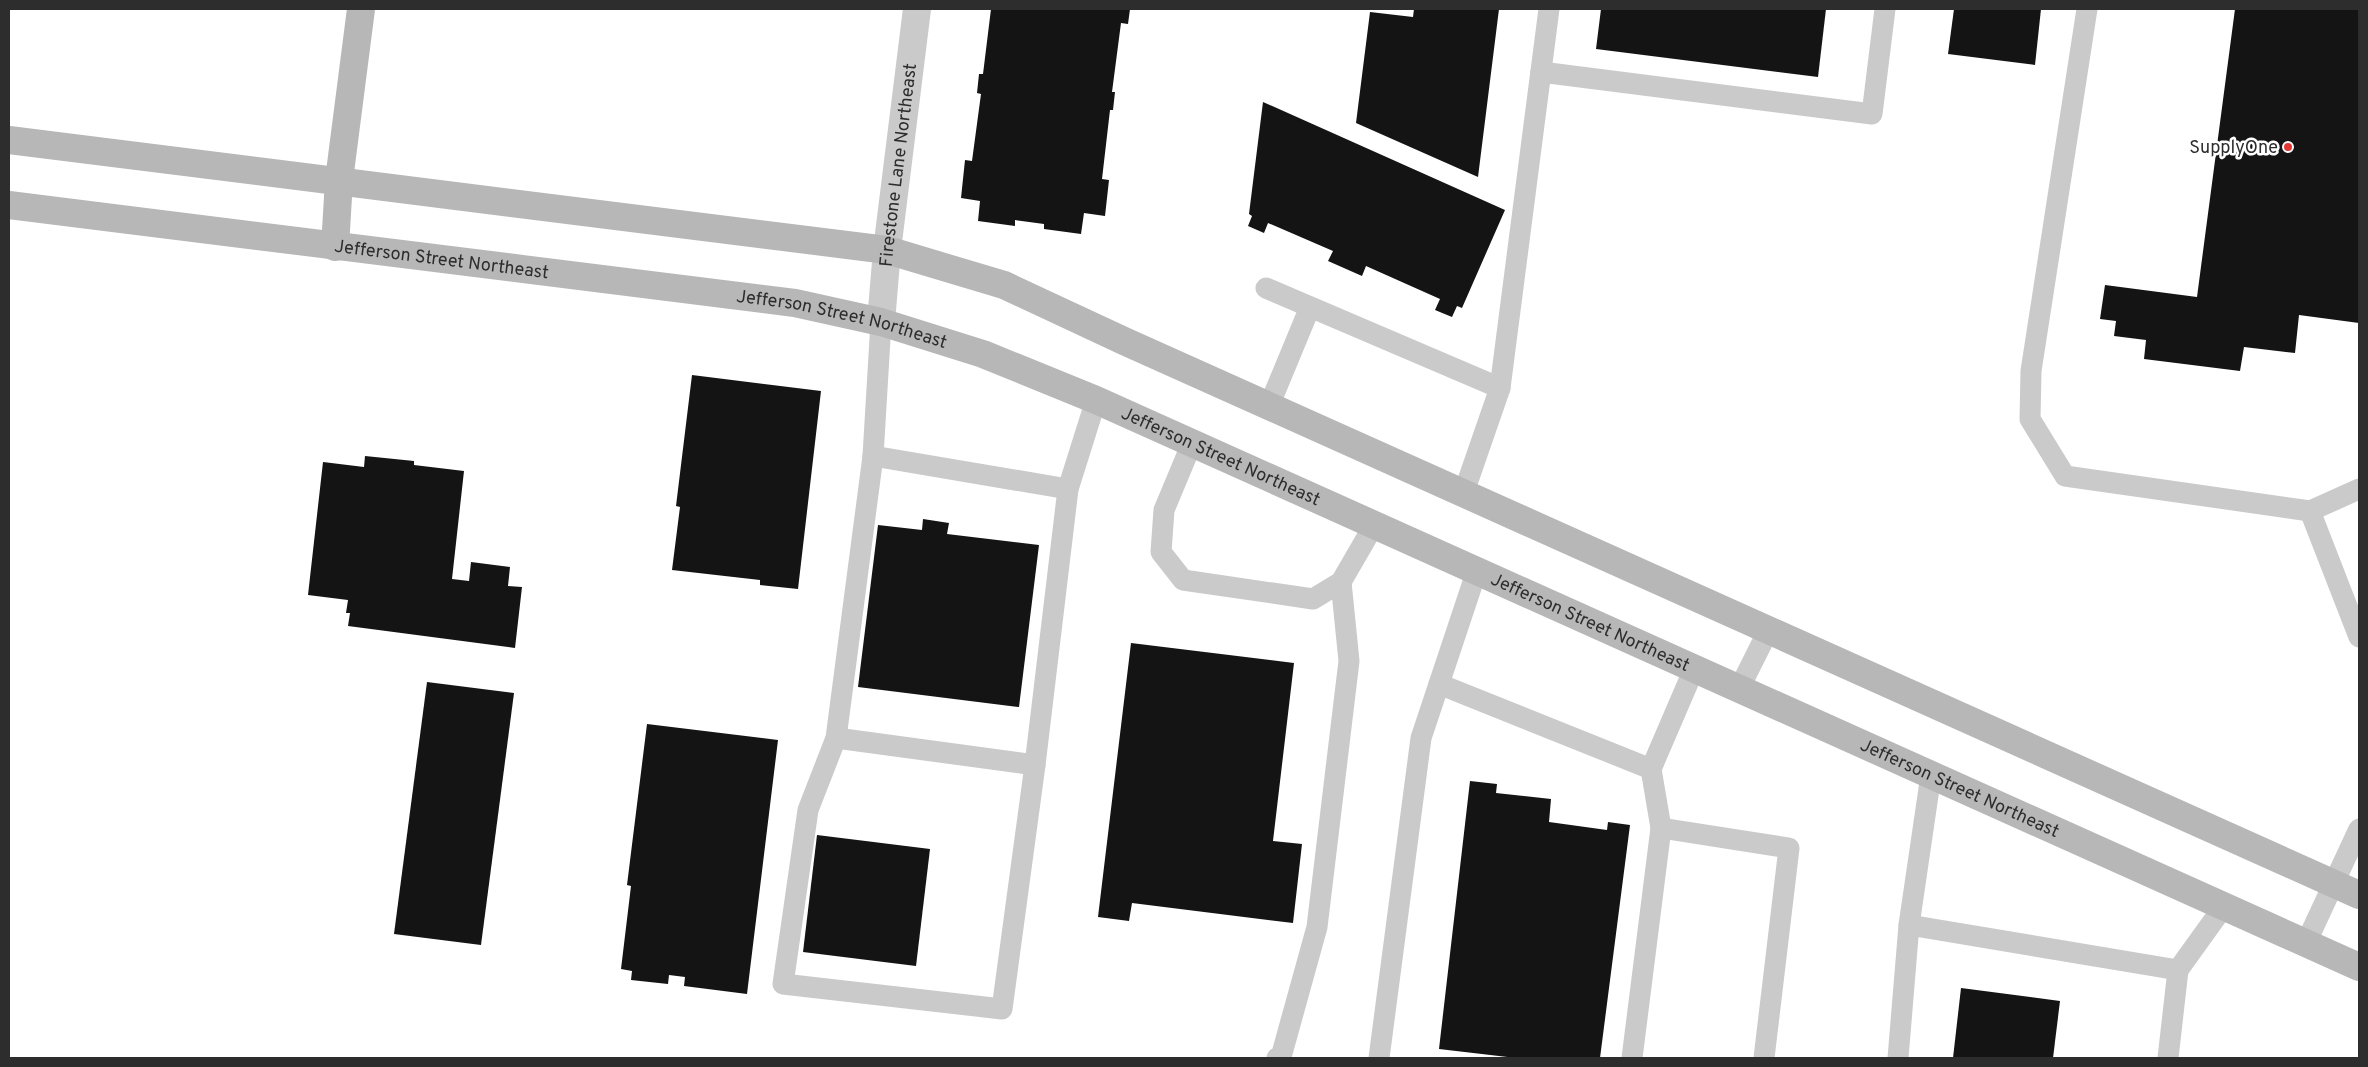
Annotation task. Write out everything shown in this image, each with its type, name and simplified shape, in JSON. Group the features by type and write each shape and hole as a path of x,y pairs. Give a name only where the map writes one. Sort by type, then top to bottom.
{"main road":[{"path":"335,247 339,180 361,9"},
{"path":"9,140 887,250 1004,285 2347,890"},
{"name":"Jefferson Street Northeast","path":"9,205 795,303 881,322 983,354 1096,400 2359,967"}],"street":[{"name":"Firestone Lane Northeast","path":"881,322 887,250 917,9"}],"lane":[{"path":"1464,492 1500,388 1549,9"},
{"path":"1541,72 1872,114 1885,9"},
{"path":"2086,9 2031,371 2030,419 2065,476 2310,511 2359,489"},
{"path":"1266,288 1500,388"},
{"path":"1269,406 1310,307"},
{"path":"881,322 873,456 836,738 808,810 784,984 1002,1009 1035,765 1068,489 1096,400"},
{"path":"1192,443 1164,510 1161,552 1183,580 1313,600 1341,582 1374,525"},
{"path":"873,456 1068,489"},
{"path":"2310,511 2359,637"},
{"path":"1379,1058 1421,738 1476,570"},
{"path":"1277,1058 1280,1057 1317,927 1349,661 1341,582"},
{"path":"1739,689 1768,629"},
{"path":"1632,1058 1661,828 1651,769 1694,669"},
{"path":"1439,684 1651,769"},
{"path":"836,738 1035,765"},
{"path":"1898,1058 1909,925 1931,775"},
{"path":"1661,828 1789,848 1764,1058"},
{"path":"2306,943 2347,890 2359,829"},
{"path":"2168,1058 2178,970 2224,906"},
{"path":"1909,925 2178,970"}],"building":[{"path":"991,9 1130,9 1128,24 1121,23 1112,92 1115,92 1113,110 1110,110 1102,179 1109,180 1105,216 1084,213 1081,234 1044,229 1044,224 1015,220 1015,226 978,221 980,201 961,198 965,160 972,161 981,94 977,93 979,74 983,74"},
{"path":"1414,9 1499,9 1478,177 1356,123 1370,12 1413,17"},
{"path":"1601,9 1826,9 1818,77 1596,49"},
{"path":"1954,9 2041,9 2035,65 1948,54"},
{"name":"SupplyOne","path":"2235,9 2359,9 2359,323 2299,315 2295,353 2244,347 2240,371 2144,359 2146,340 2114,336 2116,321 2100,319 2105,285 2197,297"},
{"path":"1263,102 1505,210 1462,308 1457,306 1452,317 1435,310 1440,299 1366,266 1362,276 1328,261 1333,251 1268,223 1264,233 1248,226 1252,216 1249,214"},
{"path":"692,375 821,391 798,589 760,585 760,580 672,570 680,507 676,506"},
{"path":"365,456 414,461 414,465 464,471 452,579 469,581 471,562 510,567 508,586 522,587 515,648 348,626 350,613 346,613 348,600 308,595 323,462 364,467"},
{"path":"923,519 949,523 947,534 1039,545 1019,707 858,687 878,525 922,530"},
{"path":"1131,643 1294,663 1273,841 1302,844 1293,923 1132,903 1129,921 1098,917"},
{"path":"427,682 514,693 481,945 394,934"},
{"path":"647,724 778,740 747,994 684,986 685,977 669,975 668,984 631,980 632,971 621,969 631,886 627,885"},
{"path":"1470,781 1497,784 1496,793 1551,799 1549,822 1607,830 1608,822 1630,825 1600,1058 1516,1058 1439,1049"},
{"path":"817,835 930,849 916,966 803,952"},
{"path":"1961,988 2060,1001 2053,1058 1953,1058"}],"place":[{"name":"SupplyOne","path":"2288,147"}]}
